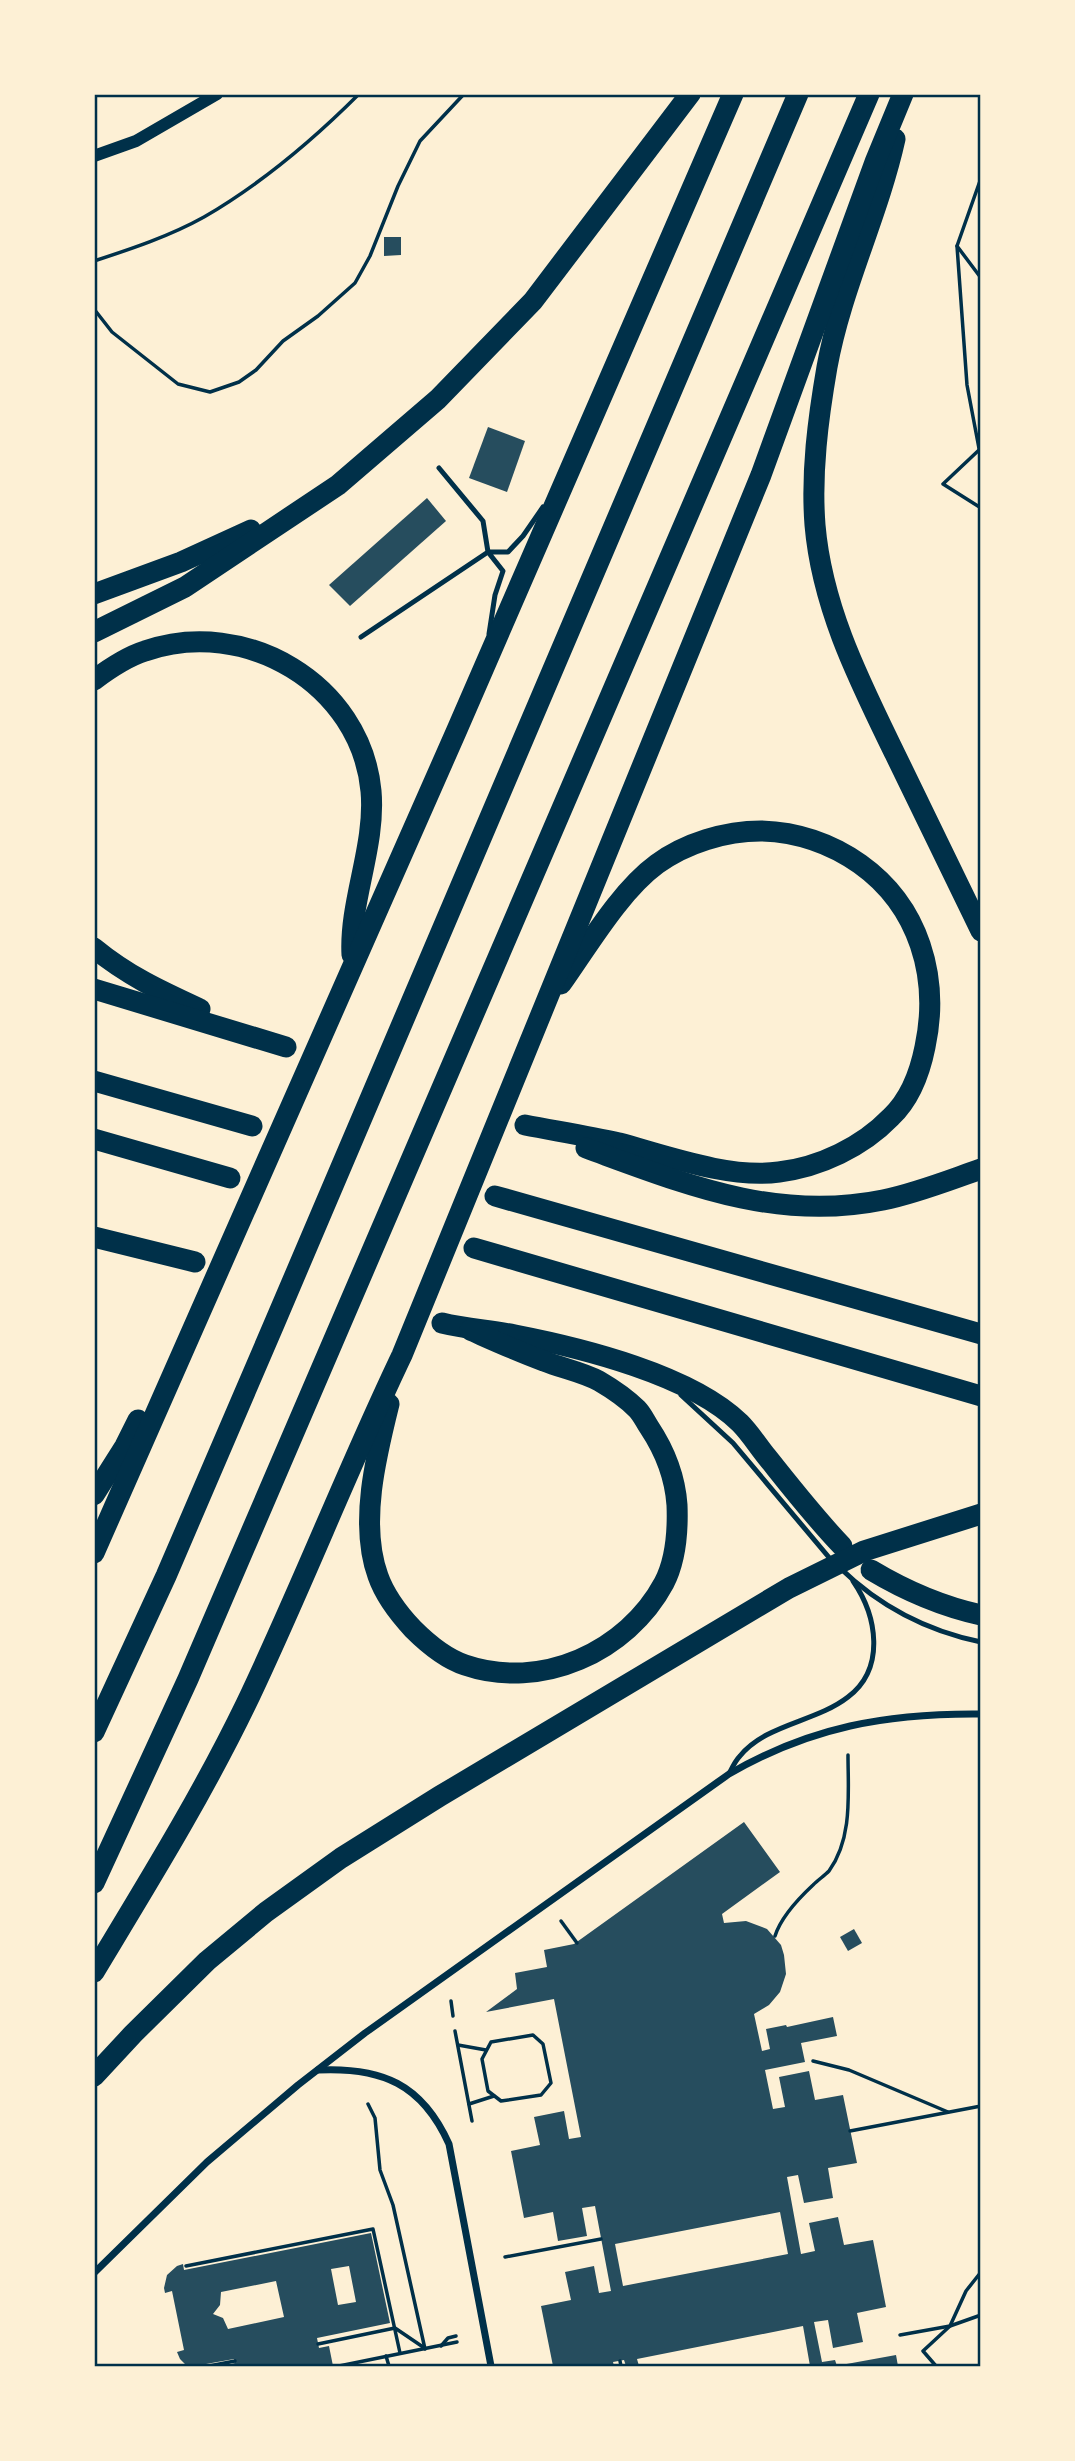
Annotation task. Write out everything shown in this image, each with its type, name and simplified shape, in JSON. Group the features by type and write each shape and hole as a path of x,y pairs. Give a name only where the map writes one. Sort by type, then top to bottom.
{"highway":[{"path":"94,632 185,587 354,473 438,399 533,301 690,94"},
{"path":"94,1553 733,94"},
{"path":"94,1732 171,1563 275,1322 798,94"},
{"path":"94,1883 187,1679 869,94"},
{"path":"904,94 889,167 842,307 827,365 818,424 816,526 828,593 855,672 981,931"},
{"path":"94,1972 202,1790 244,1707 278,1637 366,1430 402,1355 761,475 875,162 904,94"},
{"path":"94,594 181,562 252,530 354,473"},
{"path":"94,680 117,663 145,650 172,644 203,642 232,644 267,653 298,670 322,689 354,734 367,763 371,794 366,863 351,944 352,964"},
{"path":"540,1014 631,888 657,864 693,844 753,831 777,831 828,845 874,875 896,898 923,949 931,1000 928,1032 922,1063 911,1090 893,1116 867,1138 837,1156 801,1168 759,1174 690,1163 616,1143 526,1125 702,1189 780,1205 813,1207 884,1199 981,1168"},
{"path":"94,948 122,971 252,1035"},
{"path":"94,989 286,1046"},
{"path":"94,1081 252,1126"},
{"path":"94,1139 230,1178"},
{"path":"495,1196 981,1334"},
{"path":"95,1238 195,1262"},
{"path":"474,1248 981,1396"},
{"path":"94,1495 125,1446 153,1390 172,1362 205,1302"},
{"path":"442,1323 470,1330 514,1335 602,1356 658,1374 704,1398 740,1423 842,1546"},
{"path":"402,1355 378,1448 370,1513 371,1543 378,1576 391,1603 426,1642 463,1665 495,1672 531,1672 574,1664 609,1645 645,1613 665,1581 674,1550 678,1522 676,1488 664,1450 638,1410 598,1381 470,1330"},
{"path":"94,2076 206,1961 266,1912 341,1858 789,1588 864,1551 981,1514"},
{"path":"871,1570 907,1591 952,1609 981,1615"}],"street":[{"path":"94,156 136,141 217,94"},
{"path":"94,2273 207,2162 365,2033 729,1774 755,1759 812,1736 859,1723 912,1715 981,1714"},
{"path":"318,2070 354,2070 388,2078 410,2090 439,2123 449,2144 491,2367"}],"lane":[{"path":"551,495 573,464"},
{"path":"439,468 483,521 488,552 503,571 495,595 483,670"},
{"path":"360,637 488,552 508,552 523,536 544,505"},
{"path":"658,1374 733,1443 825,1554 851,1579 922,1625 981,1642"},
{"path":"729,1774 740,1755 762,1738 849,1697 867,1674 874,1656 874,1633 862,1595 851,1579"}],"path":[{"path":"94,261 135,248 213,211 258,183 330,123 359,94"},
{"path":"94,309 113,332 178,384 210,392 239,382 256,370 283,341 318,316 355,283 370,256 398,186 421,141 464,94"},
{"path":"981,178 957,246 967,385 981,459"},
{"path":"957,246 981,278"},
{"path":"979,450 943,484 981,508"},
{"path":"775,1936 779,1923 830,1870 839,1849 848,1815 848,1755"},
{"path":"561,1921 576,1943"},
{"path":"451,2001 453,2016"},
{"path":"455,2031 472,2121"},
{"path":"533,2035 543,2044 551,2083 541,2095 501,2101 495,2096 488,2091 482,2059 486,2050 491,2042 533,2035"},
{"path":"458,2045 486,2050"},
{"path":"813,2061 849,2070 948,2112"},
{"path":"469,2104 495,2096"},
{"path":"368,2104 375,2118 380,2170 393,2205 425,2349"},
{"path":"850,2131 981,2106"},
{"path":"186,2266 373,2229 400,2353"},
{"path":"505,2257 601,2239"},
{"path":"936,2367 923,2351 950,2326 966,2291 981,2273"},
{"path":"900,2335 950,2326 981,2315"},
{"path":"318,2344 395,2328 425,2349"},
{"path":"441,2346 447,2338 456,2336"},
{"path":"339,2367 457,2342"},
{"path":"386,2357 388,2367"},
{"path":"212,2366 235,2361"},
{"path":"620,2361 621,2367"}],"building":[{"path":"384,237 401,237 401,255 384,256"},
{"path":"488,427 525,441 507,492 469,478"},
{"path":"427,498 446,521 350,606 329,585"},
{"path":"744,1822 780,1872 722,1914 724,1923 746,1921 767,1929 781,1945 784,1955 786,1974 780,1992 769,2005 754,2014 762,2051 770,2049 766,2029 833,2017 837,2036 801,2043 805,2062 765,2070 773,2109 785,2107 779,2077 809,2071 815,2100 843,2095 857,2163 828,2168 833,2198 804,2203 798,2175 787,2177 801,2254 815,2251 809,2223 838,2217 844,2245 873,2240 886,2307 857,2313 863,2342 833,2348 828,2320 814,2322 822,2362 835,2360 837,2366 810,2366 803,2326 637,2359 639,2366 626,2366 624,2360 613,2362 614,2366 553,2366 541,2306 571,2300 565,2272 594,2266 599,2293 611,2291 595,2206 582,2208 587,2236 558,2241 553,2212 524,2218 511,2151 540,2145 534,2117 564,2111 569,2139 581,2137 554,1999 486,2012 517,1989 515,1973 547,1967 544,1950 574,1944","holes":["780,2212 788,2254 623,2286 615,2244"]},
{"path":"854,1929 862,1943 848,1951 840,1937"},
{"path":"371,2233 390,2323 317,2338 319,2348 329,2346 333,2366 224,2366 235,2363 234,2359 206,2366 187,2366 177,2352 184,2350 172,2291 165,2293 164,2288 167,2275 177,2266 183,2264 184,2270","holes":["349,2266 356,2302 338,2305 331,2269","276,2281 284,2317 228,2329 223,2318 213,2314 220,2305 221,2292"]},
{"path":"896,2355 898,2366 841,2366 841,2365"}]}
